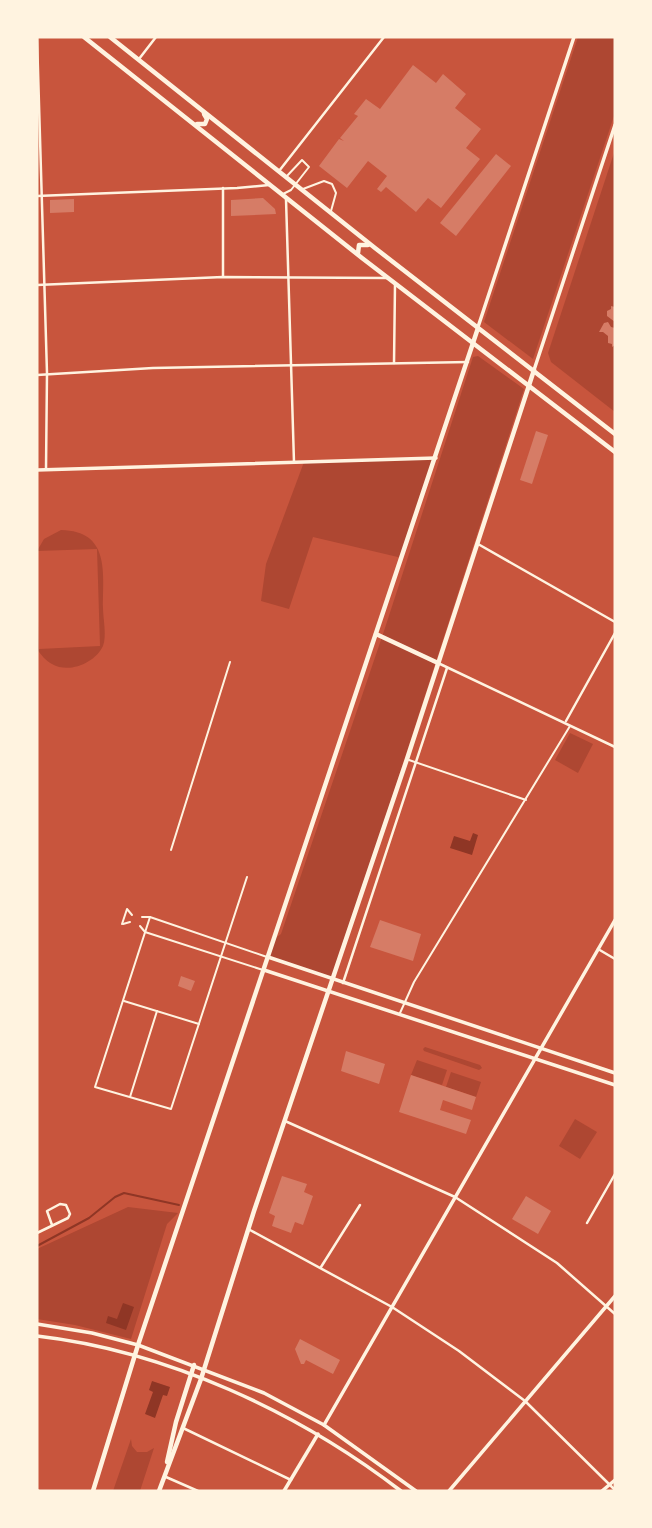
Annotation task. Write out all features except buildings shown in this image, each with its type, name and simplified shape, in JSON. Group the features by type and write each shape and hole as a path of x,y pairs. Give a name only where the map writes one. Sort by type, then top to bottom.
{"main road":[{"path":"84,37 362,258 530,384 615,452"},
{"path":"110,37 202,112 615,434"},
{"path":"190,121 205,124 206,119 202,112"},
{"path":"342,242 352,245 357,243 358,238 352,229"},
{"path":"362,258 357,250 359,244 375,248"},
{"path":"93,1491 138,1345 478,328"},
{"path":"163,1476 205,1369 534,370"},
{"path":"376,634 438,663"},
{"path":"159,1491 194,1365"}],"street":[{"path":"37,37 47,373 46,469"},
{"path":"138,59 156,37"},
{"path":"279,171 384,37"},
{"path":"478,328 574,37"},
{"path":"534,370 615,125"},
{"path":"37,195 269,185"},
{"path":"223,188 223,277"},
{"path":"284,196 294,462"},
{"path":"37,285 223,277 388,278"},
{"path":"394,363 395,283"},
{"path":"37,375 153,368 468,362"},
{"path":"37,470 436,458"},
{"path":"478,544 615,622"},
{"path":"565,722 615,632"},
{"path":"438,663 615,747"},
{"path":"343,984 447,668"},
{"path":"324,1425 615,919"},
{"path":"598,949 615,960"},
{"path":"268,957 615,1073"},
{"path":"264,970 615,1085"},
{"path":"357,1000 360,989"},
{"path":"451,1031 454,1020"},
{"path":"285,1121 456,1197 557,1263 615,1314"},
{"path":"587,1223 615,1174"},
{"path":"37,1233 68,1218 70,1214 66,1205 53,1206 47,1212 52,1225"},
{"path":"321,1267 360,1205"},
{"path":"249,1229 392,1307 459,1351 525,1401 615,1490"},
{"path":"449,1491 615,1296"},
{"path":"37,1324 92,1333 138,1345 264,1393 324,1425 416,1491"},
{"path":"37,1336 136,1356 260,1403 318,1434 401,1491"},
{"path":"183,1428 291,1480"},
{"path":"284,1491 318,1434"},
{"path":"163,1476 198,1491"},
{"path":"602,1491 615,1480"}],"lane":[{"path":"284,196 309,167 302,160 286,177"},
{"path":"303,190 324,181 332,184 336,192 331,212"},
{"path":"171,850 230,662"},
{"path":"400,1014 414,982 571,725"},
{"path":"407,759 527,800"},
{"path":"150,917 94,1087 171,1110 247,877"},
{"path":"130,922 122,924 127,909 132,915"},
{"path":"142,917 150,917 268,957"},
{"path":"140,926 145,932 264,970"},
{"path":"123,1001 200,1024"},
{"path":"130,1097 157,1011"}],"shaded area":[{"path":"578,37 615,37 615,113 533,359 484,322"},
{"path":"615,150 615,412 551,362 548,353"},
{"path":"478,356 524,389 333,980 268,957 274,939 281,934 473,357"},
{"path":"436,458 402,558 313,537 289,609 261,601 266,564 304,462"},
{"path":"61,530 77,532 88,538 96,546 100,556 103,568 103,646 88,662 66,668 50,663 37,649 37,593 39,649 100,646 97,549 37,551 44,539"},
{"path":"570,733 593,744 578,773 555,760"},
{"path":"473,833 478,835 472,855 450,848 454,836 470,841"},
{"path":"425,1047 480,1065 482,1068 479,1070 424,1051"},
{"path":"417,1060 447,1070 442,1085 411,1075"},
{"path":"451,1072 481,1082 476,1097 446,1087"},
{"path":"575,1119 597,1132 580,1159 559,1146"},
{"path":"128,1207 178,1213 167,1224 131,1339 37,1319 37,1249"},
{"path":"123,1303 134,1307 126,1330 106,1323 108,1316 117,1319"},
{"path":"152,1381 170,1387 167,1396 163,1395 155,1418 145,1414 153,1392 149,1390"},
{"path":"131,1439 137,1452 147,1452 154,1448 140,1491 113,1491"}],"waterway":[{"path":"37,1246 89,1218 124,1193 179,1205"}]}
